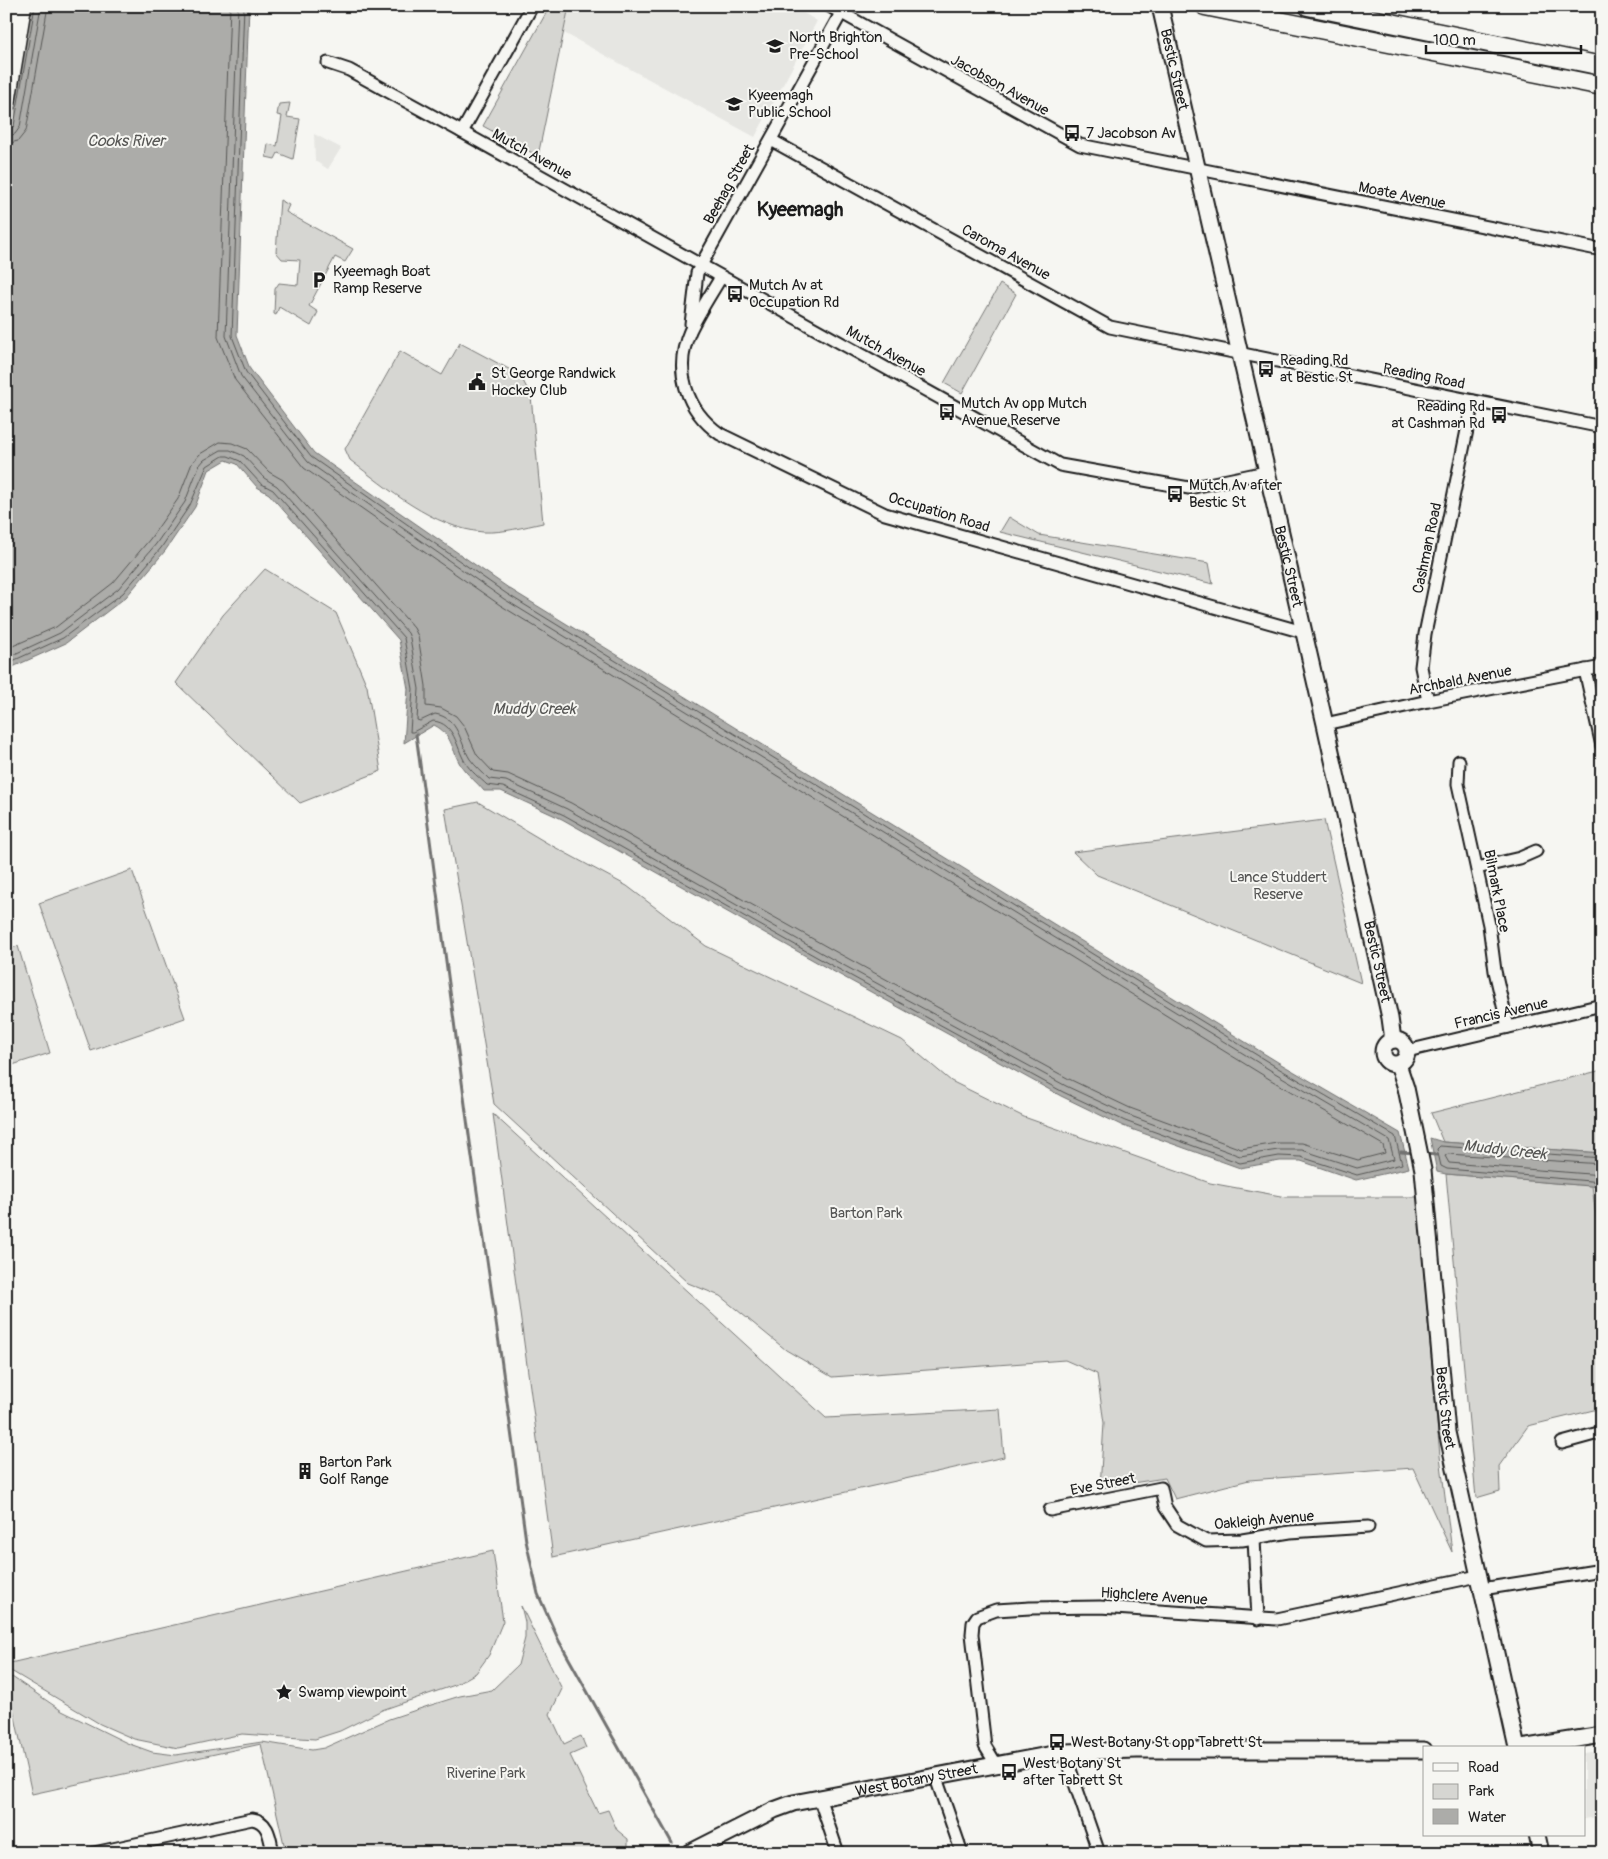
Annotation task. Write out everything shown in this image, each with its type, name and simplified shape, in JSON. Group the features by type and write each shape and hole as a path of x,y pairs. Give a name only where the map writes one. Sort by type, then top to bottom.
{"highway":[{"path":"6,103 22,6"},
{"path":"1205,6 1602,86"},
{"path":"1308,6 1602,66"}],"main road":[{"name":"Bestic Street","path":"1160,6 1325,724 1388,1008 1393,1040"},
{"path":"1393,1040 1404,1044 1407,1051 1406,1058 1398,1064 1389,1062 1384,1056 1384,1048 1393,1040"},
{"name":"Bestic Street","path":"1398,1064 1406,1088 1423,1170 1447,1432 1516,1746"},
{"path":"1533,1746 1602,1735"},
{"name":"West Botany Street","path":"689,1853 774,1810 819,1798 1064,1752 1137,1750 1423,1750"},
{"path":"1537,1836 1541,1853"}],"street":[{"path":"462,132 532,6"},
{"name":"Jacobson Avenue","path":"828,6 843,10 1072,142 1088,147 1197,169"},
{"name":"Beehag Street","path":"690,331 697,273 843,10"},
{"name":"Mutch Avenue","path":"328,63 349,70 462,132 1060,465 1189,488 1266,472"},
{"name":"Caroma Avenue","path":"771,140 1110,327 1240,355"},
{"name":"Moate Avenue","path":"1197,169 1602,250"},
{"name":"Occupation Road","path":"722,277 690,331 685,351 683,372 693,407 705,422 728,438 885,514 1303,632"},
{"name":"Reading Road","path":"1240,355 1602,427"},
{"name":"Cashman Road","path":"1428,701 1422,667 1425,634 1473,401"},
{"name":"Archbald Avenue","path":"1325,724 1428,701 1602,667"},
{"path":"1585,670 1602,746"},
{"name":"Bilmark Place","path":"1459,761 1458,784 1478,868 1489,925 1495,971 1508,1027"},
{"path":"1478,868 1520,858 1536,851"},
{"name":"Francis Avenue","path":"1407,1051 1602,1005"},
{"path":"1562,1443 1602,1432"},
{"name":"Eve Street","path":"1050,1510 1161,1488"},
{"name":"Oakleigh Avenue","path":"1161,1488 1165,1507 1177,1525 1206,1541 1254,1539 1290,1532 1368,1527"},
{"path":"1254,1539 1258,1619"},
{"name":"Highclere Avenue","path":"996,1764 985,1746 972,1634 973,1623 977,1617 985,1613 1030,1608 1100,1607 1277,1619 1480,1583 1602,1570"},
{"path":"1064,1752 1099,1853"},
{"path":"935,1776 962,1853"},
{"path":"819,1798 838,1853"},
{"path":"94,1853 252,1819 258,1820 266,1827 273,1853"}],"shaded area":[{"name":"Kyeemagh Public School","path":"569,6 792,6 817,21 755,137 564,33"},
{"path":"314,134 341,148 328,169 315,161"},
{"path":"1600,1751 1602,1760 1602,1816 1586,1819 1586,1753"}],"green space":[{"path":"550,6 569,6 538,156 483,126"},
{"path":"290,103 287,117 300,119 293,159 278,153 275,159 266,157 268,144 277,146 282,116 277,115 279,104"},
{"path":"280,200 289,205 286,212 353,249 345,262 335,257 309,306 318,312 311,326 279,307 276,315 274,314 275,289 279,283 298,285 300,260 282,259 276,252"},
{"path":"1000,284 1016,294 962,393 944,383"},
{"path":"460,343 520,375 531,396 543,523 498,532 464,529 446,523 412,505 350,460 345,449 400,351 442,375"},
{"path":"1009,517 1039,535 1209,563 1213,584 1000,532"},
{"path":"265,569 336,613 367,686 381,771 300,803 176,683 223,615"},
{"name":"Barton Park","path":"478,802 547,843 627,886 706,946 902,1040 951,1081 1024,1117 1210,1183 1286,1197 1417,1197 1440,1456 1452,1552 1413,1468 1249,1480 1175,1499 1165,1478 1100,1488 1104,1423 1097,1374 1065,1360 832,1377 786,1350 720,1296 688,1283 494,1104 445,809"},
{"name":"Lance Studdert Reserve","path":"1324,820 1361,983 1097,875 1073,852"},
{"path":"132,870 185,1018 91,1051 39,903"},
{"path":"18,946 50,1053 6,1067 6,950"},
{"path":"1602,1070 1602,1153 1443,1142 1431,1113"},
{"path":"493,1114 826,1418 1000,1409 1004,1457 553,1557"},
{"path":"1446,1174 1592,1186 1602,1261 1602,1408 1528,1426 1499,1466 1500,1491 1476,1498"},
{"path":"493,1551 503,1621 489,1655 476,1673 455,1685 382,1710 340,1731 315,1739 242,1734 178,1748 134,1739 100,1724 6,1668 6,1664"},
{"name":"Riverine Park","path":"521,1606 562,1689 550,1714 564,1744 581,1736 586,1748 570,1755 598,1813 608,1810 617,1830 628,1839 628,1853 286,1853 261,1744 32,1794 7,1681 12,1677 62,1711 127,1743 152,1752 176,1755 262,1742 312,1750 324,1748 389,1719 428,1706 460,1696 492,1690 518,1665 525,1638 525,1622"}],"water":[{"name":"Cooks River","path":"30,6 249,6 237,335 250,369 314,453 510,589 1281,1064 1400,1133 1409,1168 1356,1180 1301,1161 1280,1161 1240,1168 1123,1126 1061,1096 829,969 562,819 501,791 484,791 460,764 448,737 434,725 404,743 408,689 399,640 269,494 257,487 237,464 226,460 209,470 195,507 165,551 126,597 66,643 6,670 7,131"},
{"path":"1430,1138 1443,1142 1602,1153 1602,1187 1437,1172"}],"waterway":[{"path":"416,734 471,1150 526,1541 538,1594 559,1641 672,1843"},
{"name":"Muddy Creek","path":"1401,1152 1415,1153"},
{"name":"Muddy Creek","path":"1424,1154 1437,1155"}],"place":[{"name":"North Brighton Pre-School","path":"775,46"},
{"name":"Kyeemagh Public School","path":"734,104"},
{"name":"7 Jacobson Av","path":"1072,133"},
{"name":"Kyeemagh Boat Ramp Reserve","path":"319,280"},
{"name":"Mutch Av at Occupation Rd","path":"735,294"},
{"name":"Reading Rd at Bestic St","path":"1266,369"},
{"name":"St George Randwick Hockey Club","path":"477,382"},
{"name":"Mutch Av opp Mutch Avenue Reserve","path":"947,412"},
{"name":"Reading Rd at Cashman Rd","path":"1499,415"},
{"name":"Mutch Av after Bestic St","path":"1175,494"},
{"name":"Barton Park Golf Range","path":"305,1471"},
{"name":"Swamp viewpoint","path":"284,1692"},
{"name":"West Botany St opp Tabrett St","path":"1057,1742"},
{"name":"West Botany St after Tabrett St","path":"1009,1772"}],"district":[{"name":"Kyeemagh","path":"800,209"}]}
